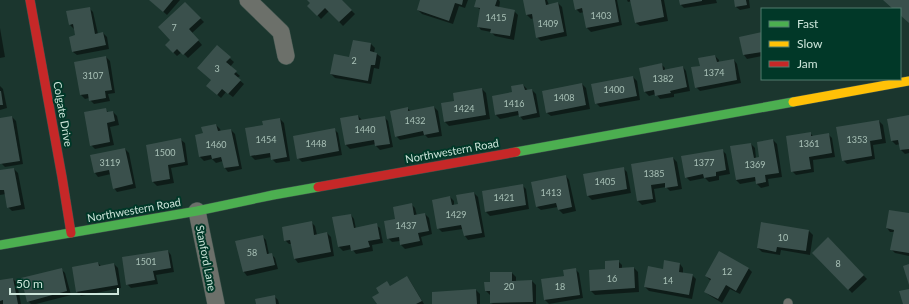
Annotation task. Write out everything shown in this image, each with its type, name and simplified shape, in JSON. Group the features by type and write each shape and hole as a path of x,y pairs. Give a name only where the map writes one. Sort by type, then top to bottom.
{"street":[{"name":"Colgate Drive","path":"30,0 71,233"},
{"path":"248,0 280,32 286,56"},
{"name":"Northwestern Road","path":"0,246 197,211 273,195 909,81"},
{"name":"Stanford Lane","path":"197,211 216,304"}],"building":[{"path":"149,0 173,0 163,12"},
{"path":"307,0 342,0 352,10 339,22 325,8 317,16 307,6 310,3"},
{"path":"420,0 463,0 462,5 455,3 449,21 417,10"},
{"path":"476,0 497,0 495,6 515,10 510,36 490,33 491,29 477,27 480,8 474,7"},
{"path":"523,0 545,0 546,5 558,2 564,32 536,38 532,14 526,15"},
{"path":"573,0 615,0 619,22 586,28 582,8 575,10"},
{"path":"630,0 661,0 664,17 635,23"},
{"path":"679,0 702,0 702,1 680,5"},
{"path":"734,0 746,0 747,5 735,7"},
{"path":"883,0 909,0 909,23 901,16 901,8 892,8"},
{"path":"185,2 201,18 189,29 199,40 183,55 177,49 173,53 165,45 170,40 158,27"},
{"path":"90,7 95,34 103,32 106,45 72,52 69,37 75,35 73,24 69,25 66,11"},
{"path":"761,32 761,52 743,55 739,37"},
{"path":"353,40 371,43 370,51 377,53 375,65 371,65 368,81 330,74 334,54 349,57"},
{"path":"217,45 231,57 226,62 237,71 234,74 241,80 228,94 222,89 217,95 206,86 211,80 197,68"},
{"path":"715,55 717,62 734,59 737,80 695,88 691,67 700,66 698,58"},
{"path":"106,56 112,90 105,91 106,98 89,101 88,94 80,95 74,62"},
{"path":"662,63 663,70 683,66 687,87 670,91 671,93 655,96 654,90 644,92 639,68"},
{"path":"633,76 637,96 595,104 591,84"},
{"path":"582,83 586,105 546,113 542,91"},
{"path":"523,84 525,90 532,89 537,113 519,117 518,111 495,115 492,96 512,92 511,86"},
{"path":"482,88 486,115 444,122 441,103 454,101 453,93"},
{"path":"1,91 3,105 0,105"},
{"path":"434,106 439,132 424,135 423,131 395,137 390,111 408,107 408,111"},
{"path":"106,108 107,112 113,111 115,121 107,123 110,142 90,146 84,112"},
{"path":"358,115 359,120 385,116 390,144 375,146 374,140 345,145 340,118"},
{"path":"909,115 909,149 900,150 898,140 891,141 887,119"},
{"path":"12,116 20,161 0,164 0,118"},
{"path":"280,118 287,157 271,160 270,153 250,156 245,128 263,125 262,121"},
{"path":"879,120 882,139 870,141 872,156 842,161 836,127"},
{"path":"216,124 218,131 231,129 239,166 224,168 221,157 212,159 211,155 199,157 195,135 203,133 201,127"},
{"path":"335,128 339,151 297,159 293,136"},
{"path":"811,132 811,136 829,133 832,153 809,157 811,169 791,172 786,136"},
{"path":"181,138 185,162 168,165 170,179 152,182 146,145"},
{"path":"773,139 779,173 765,175 766,182 756,184 755,177 736,180 730,146 751,143 754,158 759,157 757,142"},
{"path":"125,148 133,184 113,189 109,170 94,173 90,155"},
{"path":"723,149 726,170 716,172 716,176 704,178 703,174 685,178 681,156"},
{"path":"673,157 678,186 665,188 665,183 651,185 653,199 637,201 631,164"},
{"path":"624,167 627,189 587,196 583,174"},
{"path":"14,168 21,205 7,208 4,190 0,190 0,170"},
{"path":"566,175 572,207 558,210 556,203 536,207 531,182"},
{"path":"523,184 526,205 485,212 482,191"},
{"path":"474,192 482,233 464,236 461,225 437,229 432,200 450,196 452,205 458,204 456,195"},
{"path":"412,203 414,215 425,213 429,231 418,233 420,241 400,245 399,237 387,239 384,221 395,219 393,207"},
{"path":"889,210 909,213 909,253 890,250 894,230 886,228"},
{"path":"351,214 354,228 377,223 380,239 368,241 370,247 351,251 350,245 338,247 332,217"},
{"path":"312,221 314,235 327,232 331,252 294,259 290,240 284,241 282,227"},
{"path":"761,222 809,230 806,251 777,247 776,252 757,248"},
{"path":"263,235 267,254 272,253 275,265 243,272 235,241"},
{"path":"828,237 864,275 848,290 812,253"},
{"path":"168,250 171,268 153,271 155,280 126,285 122,257"},
{"path":"719,251 749,268 736,291 726,285 718,299 704,292 711,279 705,276"},
{"path":"619,260 619,268 634,267 635,288 590,291 589,270 605,269 605,261"},
{"path":"664,260 680,263 679,272 693,274 689,295 644,287 648,266 663,269"},
{"path":"98,262 99,266 114,263 118,285 76,292 72,267"},
{"path":"909,264 909,285 903,266"},
{"path":"62,268 67,291 27,302 21,278"},
{"path":"576,268 580,295 544,300 541,279 564,276 563,270"},
{"path":"490,272 512,272 512,281 532,280 533,302 490,303 490,291 485,291 484,282 490,282"},
{"path":"407,276 422,301 416,304 377,304 372,297 379,293 376,288 387,281 390,286"},
{"path":"13,278 18,304 3,304 3,300 0,301 0,280"},
{"path":"476,289 477,304 432,304 432,292"},
{"path":"909,289 909,304 903,304 899,291"},
{"path":"275,295 276,304 256,304 255,299"}],"traffic: fast":[{"path":"516,152 793,102"},
{"path":"0,245 197,211 318,187"}],"traffic: slow":[{"path":"793,102 909,81"}],"traffic: jam":[{"path":"30,0 71,233"},
{"path":"318,187 516,152"}]}
